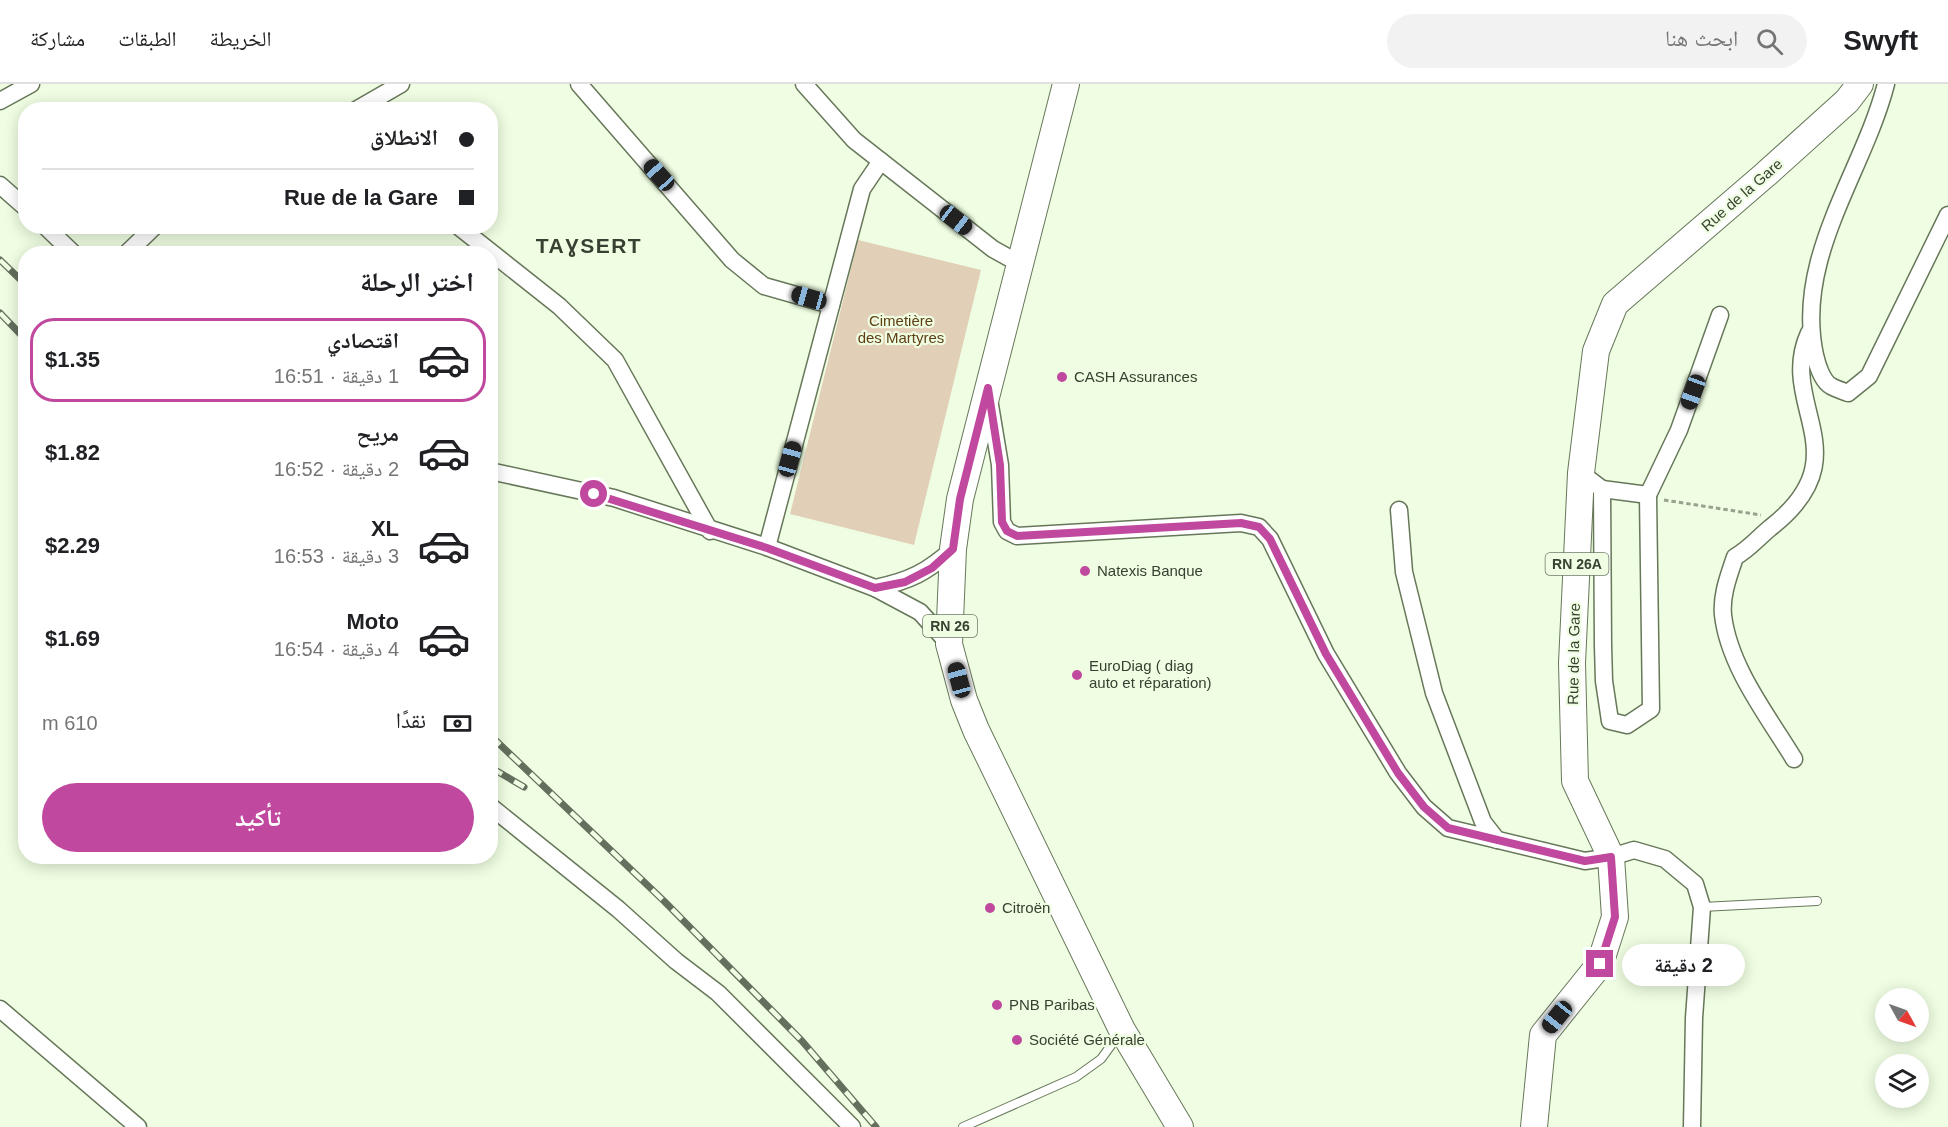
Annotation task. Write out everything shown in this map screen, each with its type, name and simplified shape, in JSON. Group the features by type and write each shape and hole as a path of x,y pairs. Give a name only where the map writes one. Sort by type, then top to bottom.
{"main road":[{"name":"RN 26","path":"1066,84 960,499 953,549 949,644 964,700 976,730 1122,1030 1180,1127"},
{"name":"Rue de la Gare","path":"1534,1127 1543,1035 1600,964 1615,917 1611,857 1575,781 1572,663 1581,473 1596,351 1615,304 1799,145 1847,101 1860,84"}],"street":[{"path":"0,101 31,84"},
{"path":"370,102 401,84"},
{"path":"579,84 732,260 764,286 831,305"},
{"path":"804,84 854,140 993,249 1020,264"},
{"path":"1794,759 1736,659 1723,613 1725,586 1734,556 1749,549 1784,518 1798,504 1809,486 1816,460 1802,360 1810,332 1817,272 1838,202 1881,102 1886,84"},
{"path":"767,548 862,189 881,161"},
{"path":"0,185 18,201"},
{"path":"1810,332 1817,365 1821,372 1830,386 1848,393 1869,376 1948,215"},
{"path":"53,234 66,246"},
{"path":"134,246 147,234"},
{"path":"468,234 483,246"},
{"path":"498,258 559,306 615,360 710,531"},
{"path":"1602,489 1604,681 1610,721 1627,725 1651,710 1648,495 1679,430 1720,315"},
{"path":"988,388 1000,465 1002,522 1007,531 1017,536 1241,523 1259,527 1270,539 1326,654 1398,773 1424,807 1448,828 1585,861 1634,850 1665,859 1695,884 1702,907 1694,1018 1692,1127"},
{"path":"498,473 614,498 767,548 875,588 920,612 949,644"},
{"path":"1581,473 1602,489 1648,495"},
{"path":"1400,510 1404,572 1434,693 1483,822 1497,840"},
{"path":"875,588 905,582 932,568 953,549"},
{"path":"498,812 618,909 676,961 718,993 781,1053 852,1127"},
{"path":"0,1009 138,1127"}],"lane":[{"path":"1702,907 1817,901"},
{"path":"963,1127 1076,1077 1101,1059 1122,1030"}],"path":[{"path":"1648,495 1665,500 1784,518"}],"green space":[{"name":"Cimetière des Martyres","path":"858,240 981,270 914,545 790,514"}],"railway":[{"path":"0,260 18,277"},
{"path":"0,313 18,332"},
{"path":"498,743 664,901 802,1041 876,1127"},
{"path":"498,772 524,787"}],"place":[{"name":"CASH Assurances","path":"1062,377"},
{"name":"Natexis Banque","path":"1085,571"},
{"name":"EuroDiag ( diag auto et réparation)","path":"1077,675"},
{"name":"Citroën","path":"990,908"},
{"name":"PNB Paribas","path":"997,1005"},
{"name":"Société Générale","path":"1017,1040"}],"district":[{"name":"TAƔSERT","path":"589,246"}],"route":[{"path":"594,494 614,498 767,548 875,588 905,582 932,568 953,549 960,499 988,388 1000,465 1002,522 1007,531 1017,536 1241,523 1259,527 1270,539 1326,654 1398,773 1424,807 1448,828 1585,861 1611,857 1615,917 1600,964"}]}
